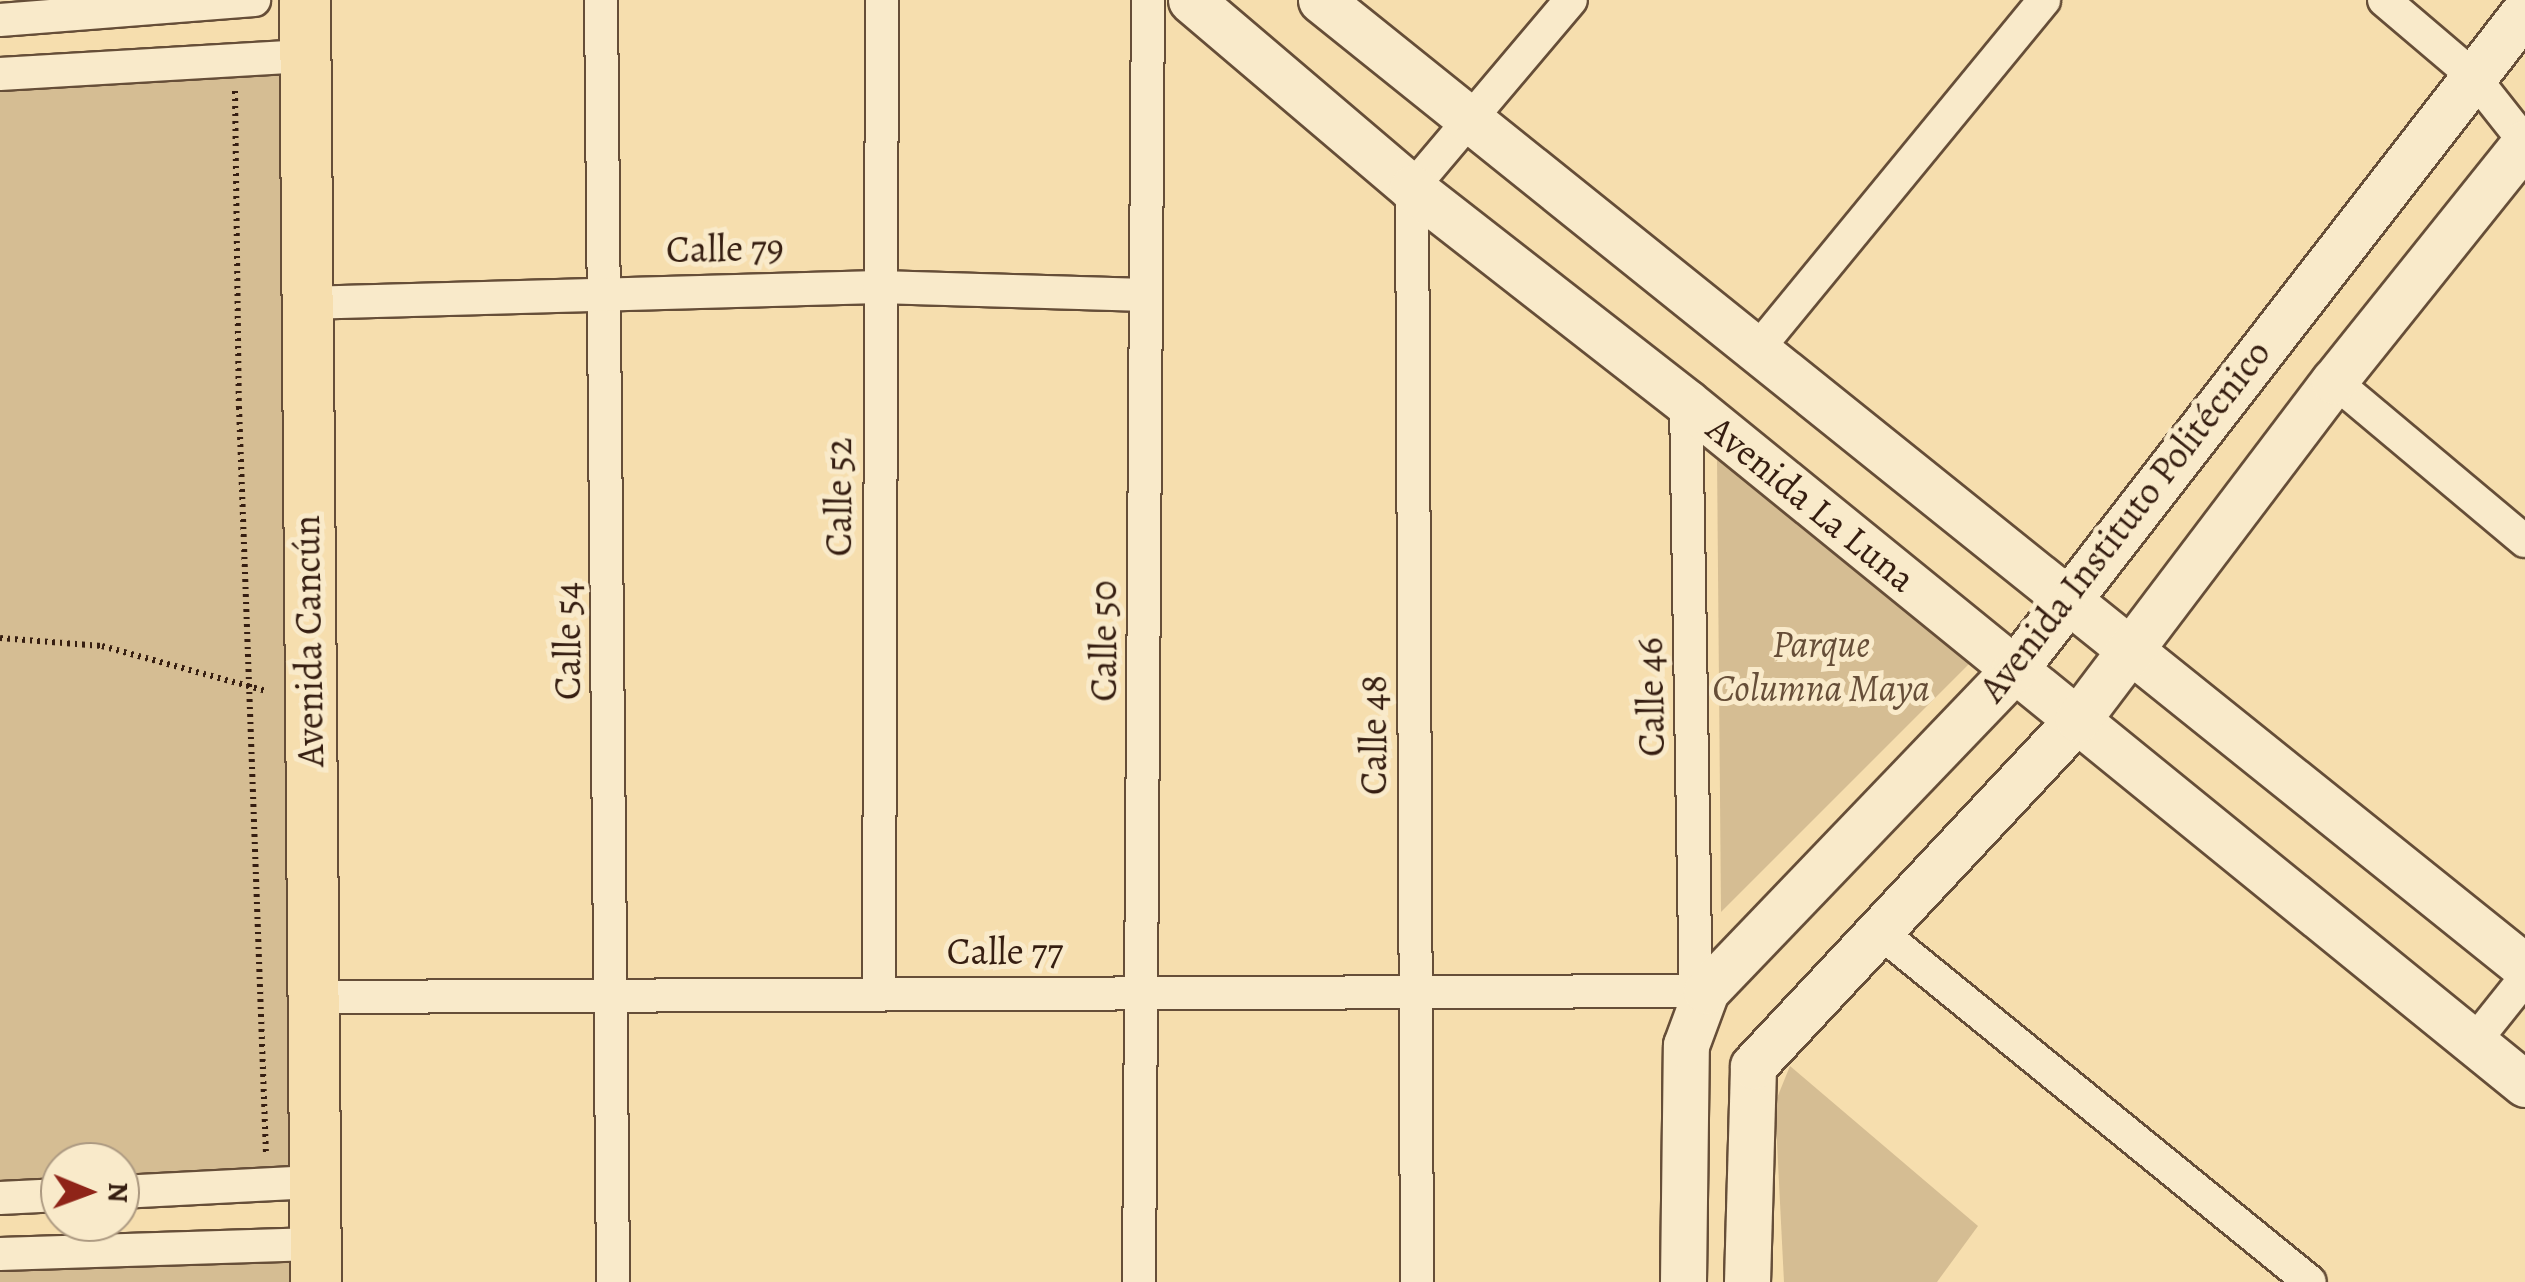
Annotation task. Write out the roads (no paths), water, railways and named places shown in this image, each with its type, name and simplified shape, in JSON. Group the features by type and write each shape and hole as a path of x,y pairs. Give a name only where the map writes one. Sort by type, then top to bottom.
{"main road":[{"name":"Avenida Cancún","path":"304,0 304,303 314,997 290,1183 315,1263"},
{"name":"Avenida La Luna","path":"1190,0 1412,188 1686,402 2525,1084"},
{"path":"1321,0 1474,119 1756,351 2525,967"},
{"name":"Avenida Instituto Politécnico","path":"1696,999 2014,670 2525,11"},
{"name":"Avenida Instituto Politécnico","path":"1747,1282 1753,1066 2078,719 2334,381 2525,142"},
{"path":"1683,1282 1686,1045 1696,999"}],"street":[{"path":"0,20 254,0"},
{"name":"Calle 54","path":"601,0 613,1282"},
{"name":"Calle 52","path":"879,993 882,0"},
{"name":"Calle 50","path":"1139,1282 1148,0"},
{"path":"1412,188 1474,119 1570,0"},
{"path":"1756,351 2044,0"},
{"path":"2384,0 2472,75 2525,142"},
{"path":"0,74 304,56"},
{"name":"Calle 48","path":"1412,188 1417,1282"},
{"name":"Calle 79","path":"304,303 605,290 879,287 1146,295"},
{"path":"2334,381 2525,541"},
{"name":"Calle 46","path":"1686,402 1696,999"},
{"path":"1880,932 2310,1282"},
{"path":"2474,1042 2525,978"},
{"name":"Calle 77","path":"314,997 1416,989 1696,999"},
{"path":"140,1191 290,1183"},
{"path":"0,1198 40,1195"},
{"path":"0,1254 315,1263"}],"park label":[{"name":"Parque Columna Maya","path":"1821,667"}]}
